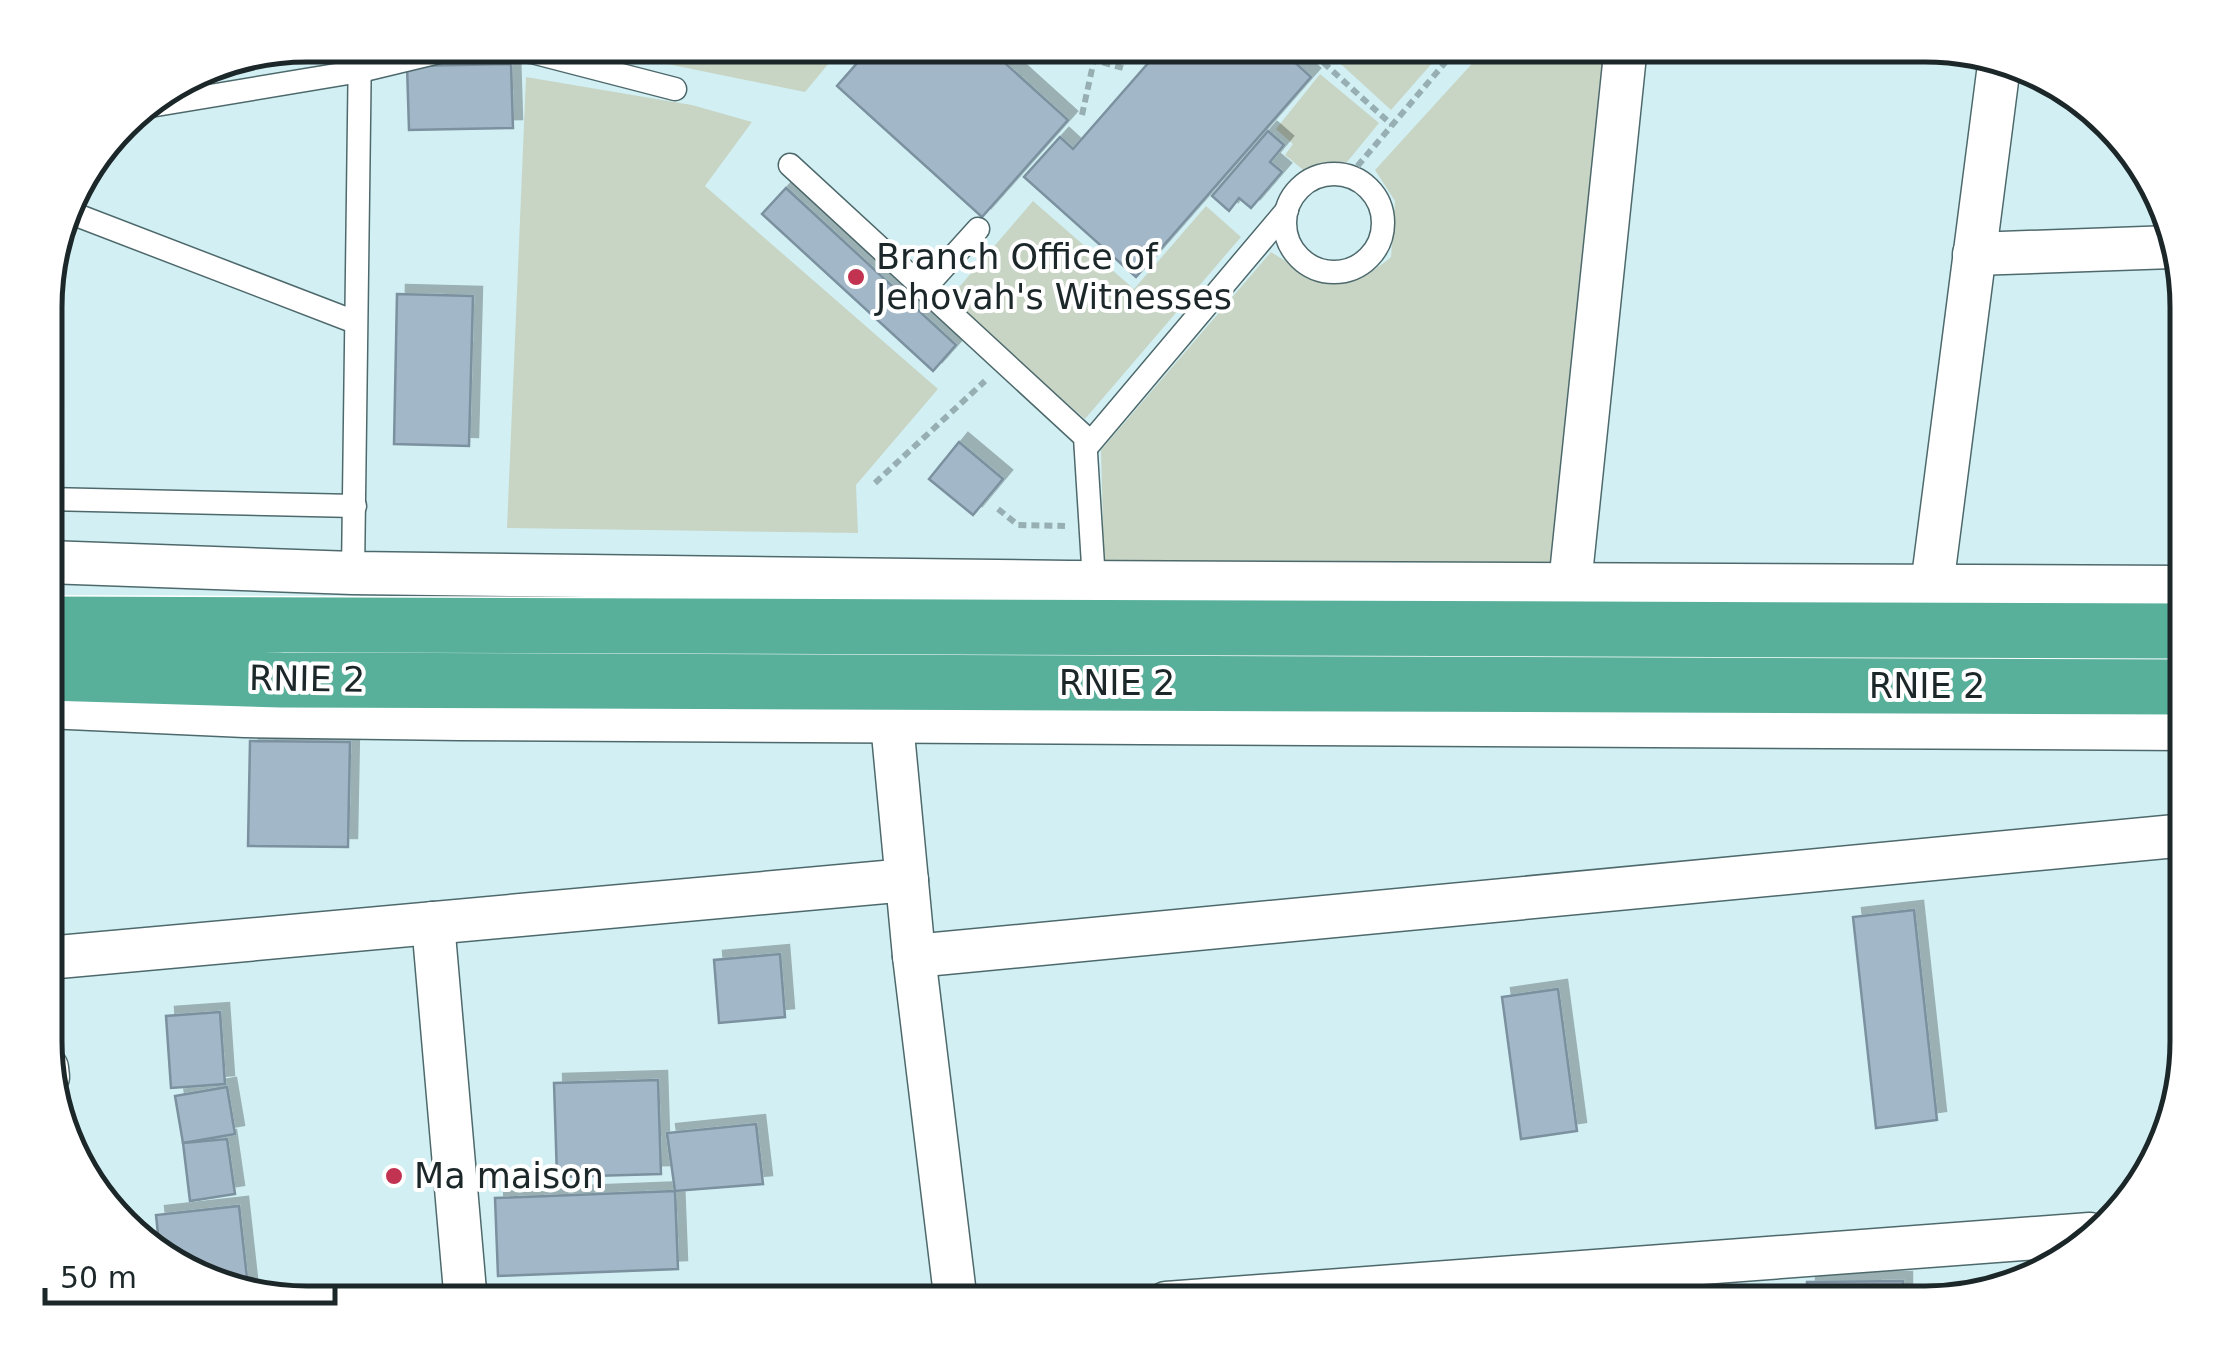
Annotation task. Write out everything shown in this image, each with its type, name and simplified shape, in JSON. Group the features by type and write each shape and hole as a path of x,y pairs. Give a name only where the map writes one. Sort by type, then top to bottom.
{"highway":[{"name":"RNIE 2","path":"62,624 2169,631"},
{"name":"RNIE 2","path":"62,673 892,703 2169,687"}],"street":[{"path":"1570,584 1624,62"},
{"path":"1932,586 1998,74"},
{"path":"1974,254 2162,247"},
{"path":"62,563 353,573 1094,582 2169,587"},
{"path":"62,707 244,716 892,703 2169,729"},
{"path":"892,703 914,956 954,1286"},
{"path":"914,956 2169,837"},
{"path":"62,957 906,880"},
{"path":"432,923 464,1286"},
{"path":"1403,1285 2072,1235"}],"lane":[{"path":"353,573 360,63"},
{"path":"174,102 393,63"},
{"path":"574,63 675,89"},
{"path":"790,165 1086,437 1094,582"},
{"path":"1086,448 1287,210 1304,184 1333,174 1363,182 1381,207 1384,224 1372,255 1359,266 1326,271 1298,256 1289,241 1287,210"},
{"path":"80,216 355,322"},
{"path":"924,289 978,230"},
{"path":"62,498 356,506"}],"path":[{"path":"1323,62 1392,125"},
{"path":"1348,176 1445,62"},
{"path":"1082,115 1093,63"},
{"path":"1103,63 1123,68"},
{"path":"876,483 1004,363"},
{"path":"998,510 1018,525 1091,526"}],"green space":[{"path":"1339,62 1433,62 1391,110"},
{"path":"1473,62 1605,62 1554,563 1104,566 1101,450 1271,252 1318,280 1331,283 1357,279 1391,257 1395,201 1375,170"},
{"path":"661,63 829,63 805,92"},
{"path":"1320,74 1379,123 1347,162 1307,173 1285,155 1293,144 1276,129"},
{"path":"526,77 692,105 752,122 705,186 938,389 856,485 858,533 507,528"},
{"path":"1033,201 1134,289 1206,206 1241,237 1085,419 948,300"}],"building":[{"path":"1149,62 1295,62 1311,77 1136,277 1024,177 1060,137 1073,149"},
{"path":"857,63 1004,63 1068,120 982,217 837,86"},
{"path":"511,64 513,128 409,130 407,66"},
{"path":"1268,131 1284,145 1270,162 1282,172 1251,208 1239,198 1229,211 1212,196"},
{"path":"786,188 956,345 933,371 762,214"},
{"path":"397,294 473,296 469,446 394,444"},
{"path":"959,442 1003,479 973,515 929,479"},
{"path":"250,741 350,742 348,847 248,846"},
{"path":"1914,910 1937,1120 1876,1128 1853,917"},
{"path":"780,954 785,1017 719,1023 714,960"},
{"path":"1558,989 1577,1131 1521,1139 1502,997"},
{"path":"220,1012 225,1084 171,1088 166,1016"},
{"path":"658,1080 661,1174 557,1177 554,1083"},
{"path":"227,1087 235,1134 183,1143 175,1096"},
{"path":"756,1124 763,1184 675,1191 667,1133"},
{"path":"227,1139 235,1194 190,1201 183,1143"},
{"path":"675,1191 678,1269 498,1276 495,1198"},
{"path":"239,1206 247,1278 213,1267 171,1244 158,1234 156,1215"},
{"path":"1903,1281 1903,1285 1807,1285 1807,1282"}],"place":[{"name":"Branch Office of Jehovah's Witnesses","path":"856,277"},
{"name":"Ma maison","path":"394,1176"}]}
